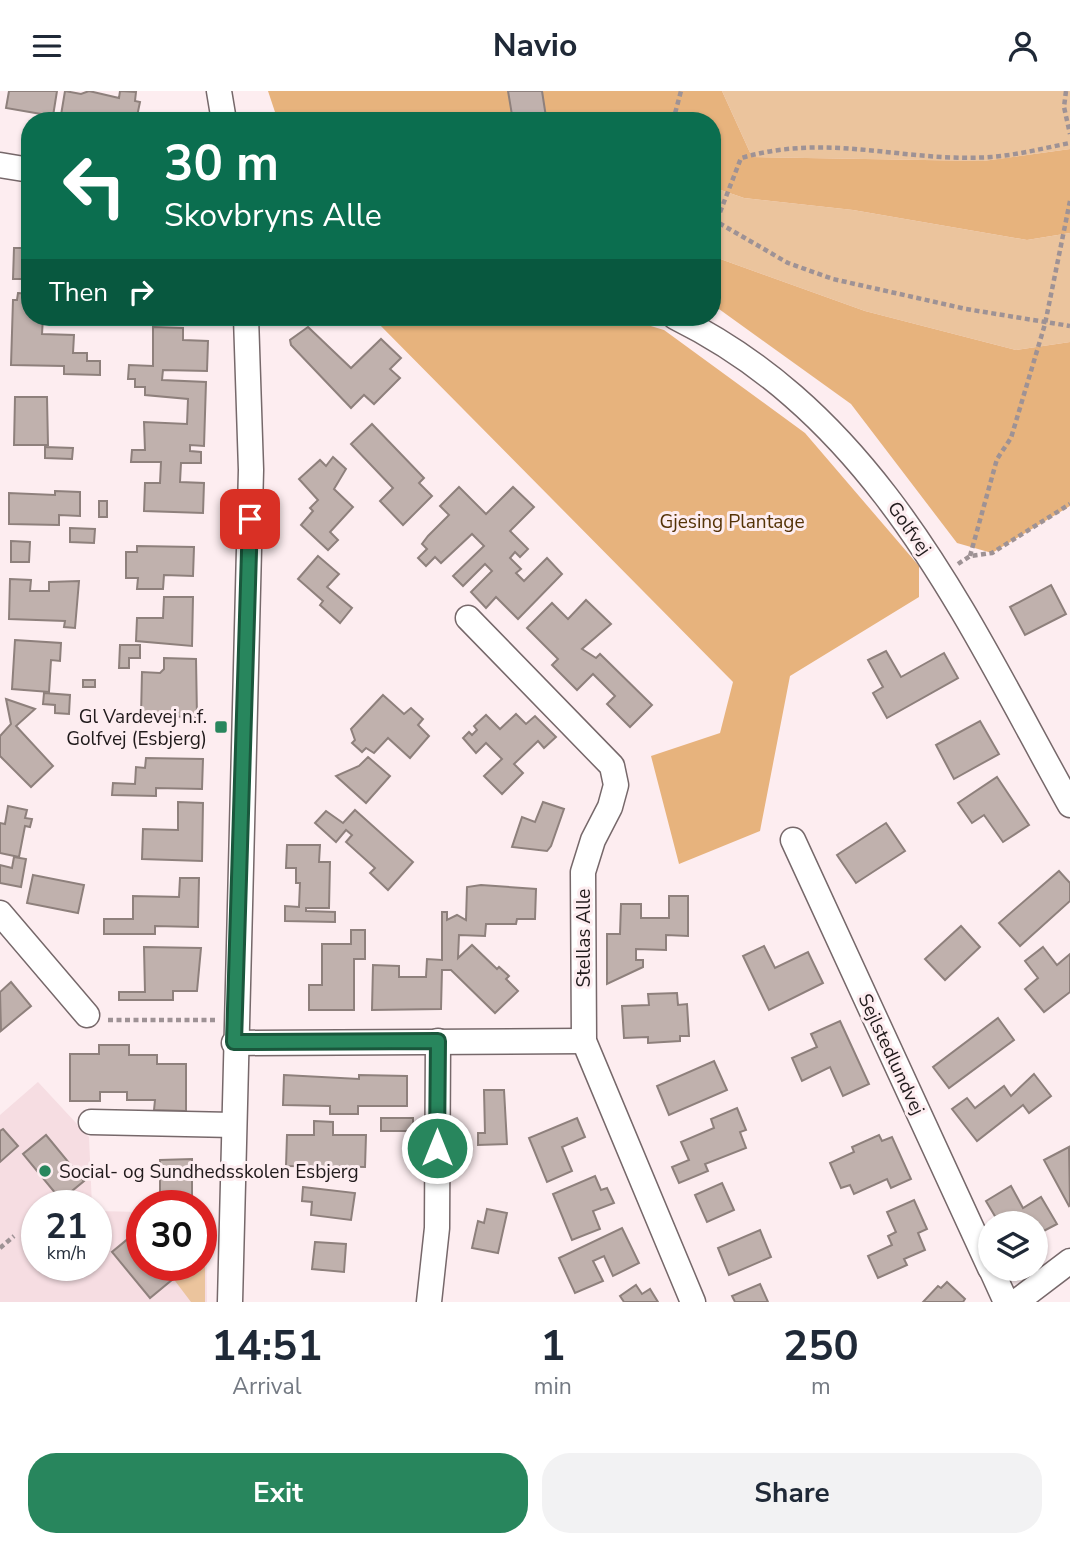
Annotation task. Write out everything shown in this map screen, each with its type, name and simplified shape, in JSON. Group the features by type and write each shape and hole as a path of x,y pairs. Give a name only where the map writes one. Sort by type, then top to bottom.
{"street":[{"path":"219,91 222,112"},
{"path":"0,165 21,168"},
{"path":"230,1302 234,1031 251,470 246,326"},
{"name":"Golfvej","path":"690,326 765,372 826,424 880,484 943,576 1070,805"},
{"name":"Stellas Alle","path":"468,618 612,767 616,785 610,807 593,840 583,872 583,1041 693,1302"},
{"name":"Sejlstedlundvej","path":"793,840 978,1240"},
{"path":"0,913 87,1016"},
{"path":"234,1031 438,1041 583,1041"},
{"path":"429,1302 437,1228 438,1041"},
{"path":"91,1122 233,1125"},
{"path":"1016,1302 1070,1261"},
{"name":"Sejlstedlundvej","path":"997,1281 1006,1302"}],"path":[{"path":"675,112 681,91"},
{"path":"1066,91 1063,107 1070,134"},
{"path":"721,206 741,158 776,148 840,146 915,155 990,157 1070,143"},
{"path":"970,556 997,459 1011,438 1045,324 1070,201"},
{"path":"721,224 788,263 833,279 1045,324 1070,326"},
{"path":"943,576 970,556 992,553 1070,504"},
{"path":"87,1016 97,1020 234,1031"},
{"path":"0,1248 14,1236"}],"shaded area":[{"path":"722,91 1070,91 1070,149 983,161 752,157"},
{"path":"721,190 744,198 853,210 1027,240 1070,233 1070,342 1016,350 865,311 721,259"},
{"name":"Social- og Sundhedsskolen Esbjerg","path":"38,1082 89,1137 91,1190 21,1190 21,1281 112,1281 112,1211 126,1212 126,1281 207,1281 207,1302 0,1302 0,1115"},
{"path":"175,1281 205,1281 205,1302 191,1302"}],"green space":[{"path":"268,91 722,91 752,157 983,161 1070,149 1070,233 1027,240 853,210 744,198 721,190 721,112 275,112"},
{"path":"721,259 865,311 1016,350 1070,342 1070,506 992,553 957,543 851,404 721,310"},
{"name":"Gjesing Plantage","path":"381,326 651,326 664,330 805,433 919,566 919,597 790,676 760,831 679,864 651,756 720,733 733,682"}],"building":[{"path":"9,91 57,91 54,112 6,108"},
{"path":"65,91 81,94 89,91 119,98 120,91 136,92 135,101 140,102 138,112 62,112"},
{"path":"508,91 542,91 545,112 512,112"},
{"path":"14,248 21,248 21,279 13,279"},
{"path":"18,293 21,293 21,326 42,326 42,334 74,335 73,353 87,353 87,361 100,361 100,375 64,374 64,366 11,365 13,300 17,300"},
{"path":"153,327 183,328 183,340 208,341 207,371 163,370 162,380 206,382 204,446 190,445 190,451 201,452 201,463 181,463 180,482 204,483 203,513 144,511 145,483 160,483 161,462 131,462 132,450 145,450 144,422 187,424 188,399 145,395 145,387 135,387 135,379 128,379 129,365 153,366"},
{"path":"308,327 351,368 381,339 401,358 390,369 400,378 374,404 364,395 351,408 291,345 290,340"},
{"path":"15,397 47,397 48,445 14,445"},
{"path":"372,424 424,478 419,483 432,496 403,525 380,501 393,488 351,444"},
{"path":"45,447 73,448 72,459 45,458"},
{"path":"333,457 346,469 334,489 353,507 330,532 338,540 328,550 301,525 313,511 310,508 318,500 299,479 320,460 326,466"},
{"path":"459,487 486,514 513,487 534,507 510,531 528,549 520,557 515,552 510,558 521,569 516,573 524,581 547,558 562,574 518,619 496,597 486,608 471,592 492,571 485,564 463,586 453,576 484,546 472,534 441,563 435,557 426,566 418,558 427,549 422,544 449,515 440,506"},
{"path":"55,491 80,492 80,516 59,515 59,525 9,524 9,493 55,495"},
{"path":"99,501 107,501 107,517 99,517"},
{"path":"70,528 95,529 94,543 70,542"},
{"path":"11,541 30,542 29,562 11,562"},
{"path":"137,546 194,547 193,576 164,575 163,589 137,589 138,578 126,578 126,552 137,552"},
{"path":"318,556 339,574 327,587 352,608 340,623 320,605 323,601 298,579"},
{"path":"10,579 31,580 30,591 49,591 49,582 79,581 75,628 64,627 65,621 9,619"},
{"path":"1051,585 1066,614 1025,635 1010,607"},
{"path":"164,597 193,597 192,646 136,641 137,618 163,618"},
{"path":"586,600 611,624 582,649 596,658 600,654 652,705 630,727 607,704 615,696 593,674 577,690 552,665 558,659 527,628 552,603 568,619"},
{"path":"15,640 61,643 60,661 51,660 49,692 12,689"},
{"path":"120,645 140,645 140,658 129,658 129,668 119,668"},
{"path":"886,651 901,677 944,653 958,678 887,718 873,693 883,687 868,660"},
{"path":"164,658 196,659 197,717 141,716 142,672 160,673 164,669"},
{"path":"83,680 95,680 95,687 83,687"},
{"path":"44,693 70,695 69,714 55,713 55,705 43,704"},
{"path":"383,695 404,714 411,708 423,719 418,725 429,736 410,758 388,738 374,753 366,748 362,752 352,743 355,740 351,729"},
{"path":"6,699 35,709 16,726 53,766 31,787 0,756 0,736 11,724"},
{"path":"516,714 526,724 535,716 556,737 544,748 538,741 514,764 523,773 502,794 484,776 502,759 486,743 476,753 463,738 469,732 472,735 477,730 474,726 486,715 500,729"},
{"path":"980,721 999,754 954,779 936,745"},
{"path":"368,757 390,776 366,803 336,776 359,766"},
{"path":"146,758 203,759 202,789 156,788 156,796 112,795 113,783 135,784 136,767 145,768"},
{"path":"997,777 1029,825 1003,842 984,815 972,823 958,803"},
{"path":"178,802 203,803 202,861 142,859 143,829 178,830"},
{"path":"543,802 564,809 551,846 547,851 512,847 522,817 535,822"},
{"path":"8,806 27,810 25,818 32,819 30,827 25,826 19,857 0,853 0,823 5,824"},
{"path":"355,810 413,862 388,890 370,873 375,868 346,842 352,835 346,830 336,842 315,823 326,811 343,823"},
{"path":"886,823 905,851 856,883 837,855"},
{"path":"287,845 320,845 319,862 330,862 329,908 306,908 306,911 335,912 335,922 285,921 285,906 299,907 300,883 296,883 296,868 286,868"},
{"path":"14,857 26,859 21,887 0,883 0,865 12,868"},
{"path":"1059,871 1070,883 1070,901 1020,946 999,923"},
{"path":"33,875 84,885 78,913 27,903"},
{"path":"180,878 199,878 198,927 155,926 155,934 104,934 104,919 133,919 133,896 179,897"},
{"path":"481,885 536,889 535,919 517,919 516,924 486,924 485,936 459,935 458,958 472,945 497,969 499,967 509,976 506,979 518,991 495,1013 451,970 442,970 441,1009 372,1010 373,965 399,966 399,977 426,977 427,959 442,960 442,912 447,912 447,920 457,915 466,920 467,887"},
{"path":"669,896 688,896 688,936 666,935 666,950 636,949 636,960 643,960 643,967 607,984 607,934 620,934 621,904 641,904 641,918 669,918"},
{"path":"961,926 980,947 945,980 925,959"},
{"path":"351,930 365,930 365,959 354,959 354,1010 309,1010 309,985 322,985 322,944 351,944"},
{"path":"764,946 775,968 808,952 823,983 769,1010 743,956"},
{"path":"144,947 201,948 197,991 173,991 173,1000 119,1000 119,992 145,992"},
{"path":"1043,947 1057,965 1070,954 1070,992 1044,1012 1025,989 1038,978 1025,961"},
{"path":"11,982 31,1006 1,1031 0,992"},
{"path":"677,993 678,1005 687,1004 689,1036 680,1036 680,1041 648,1043 648,1037 624,1038 622,1006 649,1005 648,994"},
{"path":"998,1018 1014,1040 949,1088 933,1067"},
{"path":"840,1021 869,1084 843,1096 830,1067 802,1081 792,1058 817,1047 811,1034"},
{"path":"99,1045 129,1045 129,1055 157,1055 157,1064 186,1064 186,1111 154,1110 155,1100 127,1100 127,1092 100,1092 100,1101 70,1101 70,1054 99,1054"},
{"path":"714,1061 727,1090 669,1115 657,1086"},
{"path":"1034,1074 1051,1096 1029,1113 1023,1105 977,1141 952,1109 967,1098 975,1108 1004,1086 1011,1096"},
{"path":"284,1075 359,1079 359,1075 407,1076 407,1106 358,1106 358,1114 330,1114 330,1106 283,1105"},
{"path":"484,1090 504,1090 507,1144 478,1145 478,1133 485,1133"},
{"path":"737,1108 746,1130 740,1132 746,1148 705,1164 708,1171 679,1183 672,1167 689,1160 681,1142 714,1128 711,1119"},
{"path":"381,1118 413,1118 413,1131 381,1131"},
{"path":"577,1118 585,1137 562,1147 572,1171 547,1182 529,1138"},
{"path":"314,1121 333,1122 333,1135 366,1135 365,1167 286,1166 287,1135 314,1135"},
{"path":"3,1129 18,1146 0,1162 0,1131"},
{"path":"46,1135 84,1181 73,1190 53,1190 23,1154"},
{"path":"879,1135 882,1141 892,1137 911,1179 891,1188 887,1179 854,1194 850,1185 841,1188 830,1163 854,1152 852,1147"},
{"path":"1069,1147 1070,1205 1069,1206 1044,1160"},
{"path":"192,1159 192,1190 160,1190 160,1160"},
{"path":"595,1176 601,1190 607,1188 614,1203 593,1211 600,1229 572,1240 553,1194"},
{"path":"722,1183 734,1210 707,1222 695,1195"},
{"path":"1011,1186 1023,1208 1041,1197 1057,1224 1048,1229 1048,1211 992,1211 986,1201"},
{"path":"303,1187 355,1193 351,1220 311,1215 312,1202 302,1201"},
{"path":"914,1200 927,1229 918,1233 925,1250 904,1259 907,1265 878,1278 868,1256 892,1245 888,1236 896,1232 887,1212"},
{"path":"487,1209 507,1213 498,1253 472,1248 478,1221 484,1223"},
{"path":"622,1228 639,1263 613,1276 604,1256 593,1261 603,1281 575,1293 559,1258"},
{"path":"760,1230 771,1257 729,1275 718,1248"},
{"path":"126,1240 126,1269 112,1252"},
{"path":"315,1242 346,1244 344,1272 312,1269"},
{"path":"136,1281 171,1281 150,1298"},
{"path":"947,1282 965,1299 963,1302 923,1302 938,1286 941,1288"},
{"path":"760,1284 768,1302 735,1302 732,1296"},
{"path":"636,1285 642,1294 650,1289 658,1302 624,1302 620,1296"}],"place":[{"name":"Gl Vardevej n.f. Golfvej (Esbjerg)","path":"221,727"},
{"name":"Social- og Sundhedsskolen Esbjerg","path":"45,1171"}],"route":[{"path":"250,519 234,1042 438,1041 437,1148"}]}
